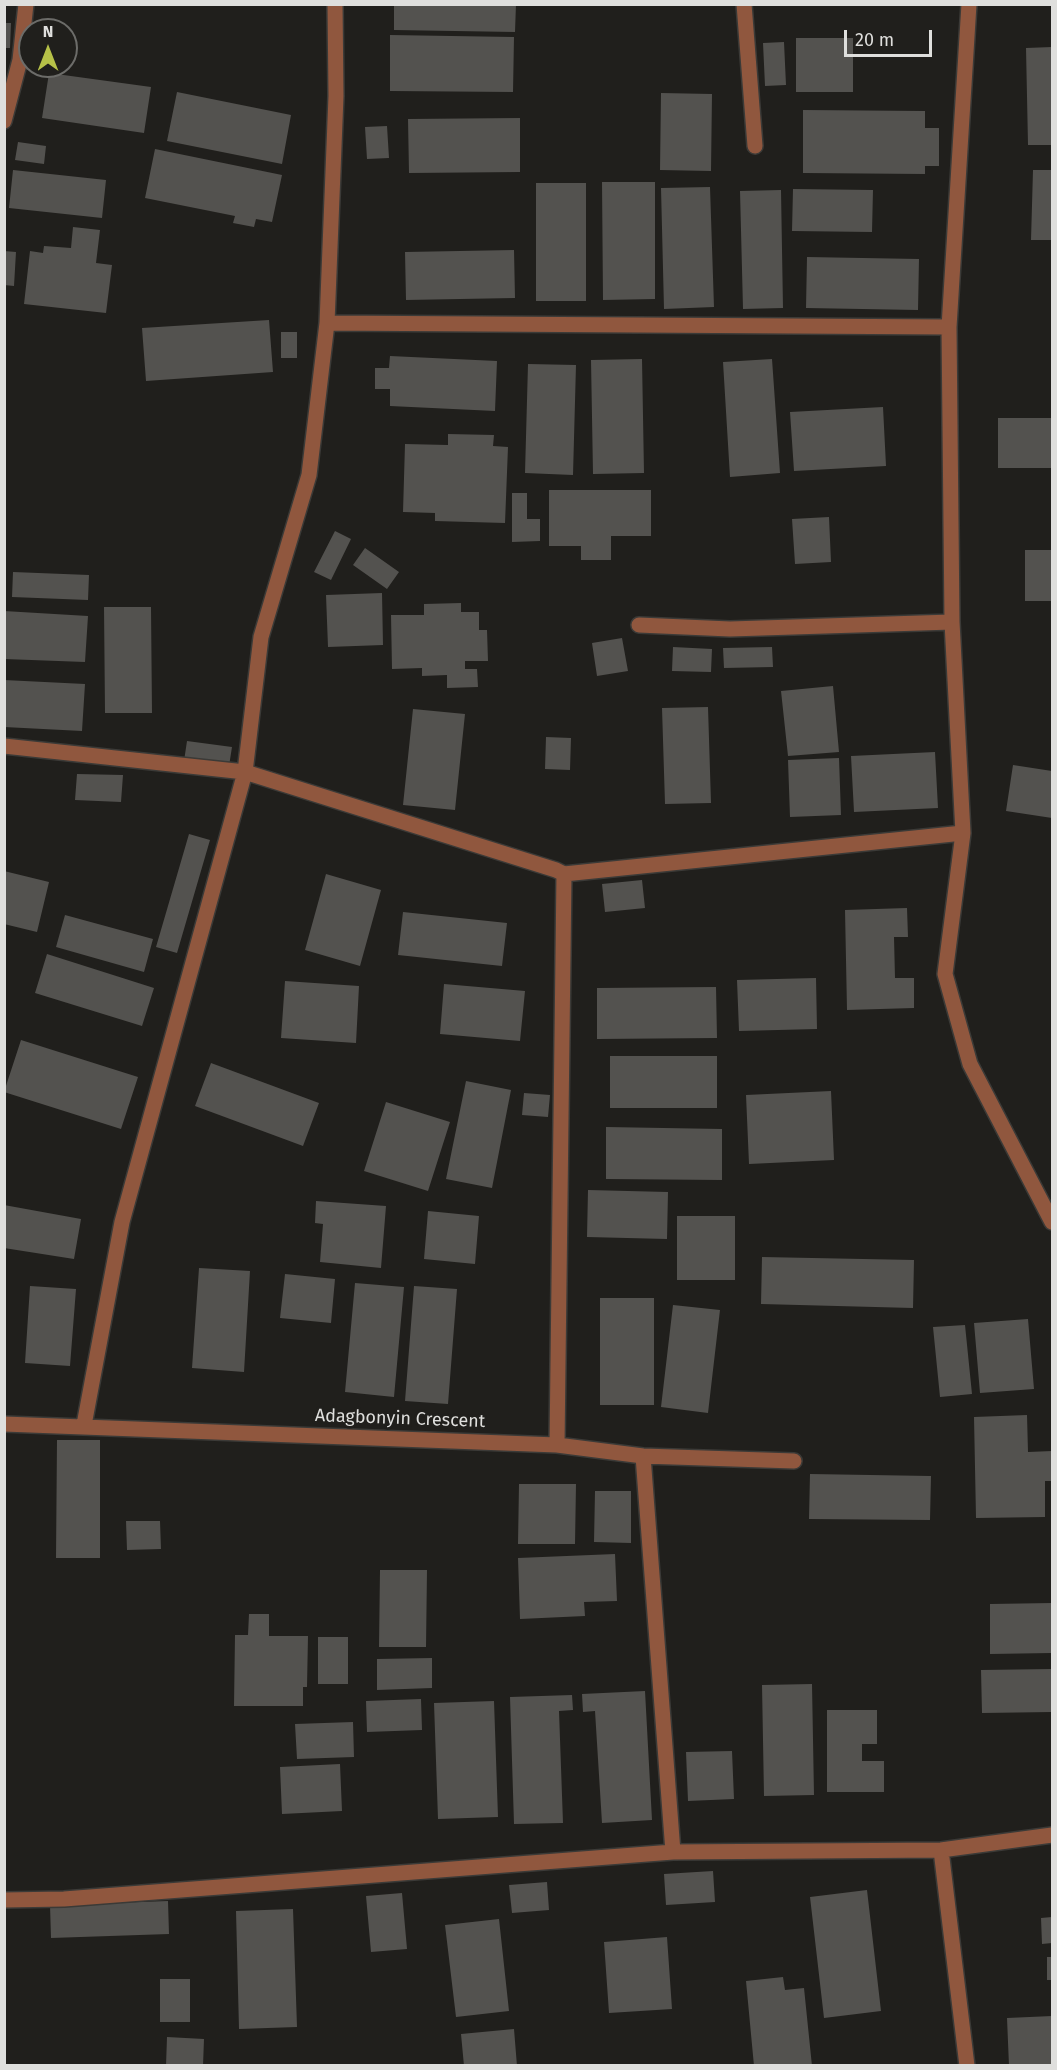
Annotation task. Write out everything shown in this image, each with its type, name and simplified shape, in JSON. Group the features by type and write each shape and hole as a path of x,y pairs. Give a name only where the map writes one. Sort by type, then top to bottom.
{"street":[{"path":"4,121 20,60 26,4"},
{"path":"84,1425 122,1222 245,772 261,637 309,475 327,323 336,96 335,4"},
{"path":"744,4 754,146"},
{"path":"969,4 949,327 952,622 963,833 945,974 970,1064 1028,1180 1053,1222"},
{"path":"327,323 949,327"},
{"path":"639,625 729,628 952,622"},
{"path":"4,746 245,772 545,866 564,874 963,833"},
{"path":"558,1446 564,874"},
{"name":"Adagbonyin Crescent","path":"4,1424 84,1425 558,1446 643,1456 794,1461"},
{"path":"643,1456 673,1851"},
{"path":"4,1900 64,1899 673,1851 941,1850 1053,1835"},
{"path":"941,1850 967,2066"}],"building":[{"path":"394,4 516,4 515,32 394,30"},
{"path":"4,23 11,23 10,48 4,48"},
{"path":"390,35 514,37 513,92 390,91"},
{"path":"796,38 853,38 853,92 796,92"},
{"path":"784,42 786,85 765,86 763,43"},
{"path":"1052,47 1052,145 1028,145 1026,48"},
{"path":"78,77 151,87 144,133 42,118 48,78"},
{"path":"177,92 291,115 282,164 167,141"},
{"path":"661,93 712,94 711,171 660,170"},
{"path":"803,110 925,111 925,128 939,128 939,166 925,166 925,174 803,173"},
{"path":"520,118 520,172 409,173 408,119"},
{"path":"387,126 389,158 367,159 365,127"},
{"path":"18,142 46,146 44,164 15,160"},
{"path":"155,149 282,175 272,222 256,219 254,227 233,223 235,216 145,198"},
{"path":"13,170 106,180 102,218 9,208"},
{"path":"1033,170 1052,170 1052,240 1031,240"},
{"path":"602,182 655,182 655,299 603,300"},
{"path":"536,183 586,183 586,301 536,301"},
{"path":"710,187 714,307 664,309 661,188"},
{"path":"793,189 873,190 872,232 792,231"},
{"path":"781,190 783,308 743,309 740,191"},
{"path":"73,227 100,230 96,263 112,265 106,313 24,304 30,251 43,253 44,246 71,248"},
{"path":"514,250 515,298 406,300 405,252"},
{"path":"4,251 16,252 14,286 4,285"},
{"path":"807,257 919,259 918,310 806,308"},
{"path":"269,320 273,372 146,381 142,328"},
{"path":"281,332 297,332 297,358 281,358"},
{"path":"390,356 497,361 495,411 390,406 390,389 375,389 375,368 389,368"},
{"path":"642,359 644,473 593,474 591,360"},
{"path":"772,359 780,473 730,477 723,362"},
{"path":"528,364 576,365 573,475 525,473"},
{"path":"883,407 886,466 794,471 790,412"},
{"path":"998,418 1052,418 1052,468 998,468"},
{"path":"448,434 494,435 493,446 508,447 505,523 435,521 435,513 403,512 405,444 448,445"},
{"path":"549,490 651,490 651,536 611,536 611,560 581,560 581,546 549,546"},
{"path":"512,493 527,493 527,519 540,519 540,541 512,542"},
{"path":"829,517 831,562 795,564 792,519"},
{"path":"335,531 351,539 331,580 314,572"},
{"path":"365,548 399,572 387,589 353,565"},
{"path":"1025,550 1052,550 1052,601 1025,601"},
{"path":"13,572 89,575 88,600 12,597"},
{"path":"382,593 383,645 328,647 326,595"},
{"path":"461,603 461,612 479,612 479,630 487,630 488,661 465,661 465,669 477,669 478,687 447,688 447,675 422,676 422,668 392,669 391,615 424,615 424,604"},
{"path":"104,607 151,607 152,713 105,713"},
{"path":"4,611 88,616 85,662 4,659"},
{"path":"622,638 628,671 597,676 592,643"},
{"path":"673,647 712,649 711,672 672,671"},
{"path":"772,647 773,667 724,668 723,648"},
{"path":"4,680 85,684 82,731 4,727"},
{"path":"833,686 839,752 788,756 781,691"},
{"path":"708,707 711,803 665,804 662,708"},
{"path":"413,709 465,714 455,810 403,805"},
{"path":"546,737 571,738 570,770 545,769"},
{"path":"187,741 232,747 229,766 184,761"},
{"path":"935,752 938,808 854,812 851,756"},
{"path":"839,758 841,815 790,817 788,760"},
{"path":"1013,765 1052,771 1052,818 1006,811"},
{"path":"77,774 123,775 121,802 75,800"},
{"path":"189,834 210,840 177,953 156,947"},
{"path":"4,871 49,882 37,932 4,924"},
{"path":"326,874 381,890 360,966 305,950"},
{"path":"642,880 645,908 605,912 602,884"},
{"path":"907,908 908,937 894,937 895,978 914,978 914,1008 847,1010 845,910"},
{"path":"403,912 507,923 502,966 398,955"},
{"path":"65,915 153,939 144,972 56,947"},
{"path":"47,954 154,988 142,1026 35,993"},
{"path":"816,978 817,1029 739,1031 737,980"},
{"path":"285,981 359,986 356,1043 281,1038"},
{"path":"444,984 525,991 520,1041 440,1034"},
{"path":"716,987 717,1038 597,1039 597,988"},
{"path":"21,1040 138,1077 121,1129 4,1092"},
{"path":"610,1056 717,1056 717,1108 610,1108"},
{"path":"211,1063 319,1103 303,1146 195,1106"},
{"path":"466,1081 511,1090 492,1188 446,1179"},
{"path":"831,1091 834,1160 749,1164 746,1095"},
{"path":"524,1093 550,1095 548,1117 522,1115"},
{"path":"386,1102 450,1122 428,1191 364,1171"},
{"path":"606,1127 722,1129 722,1180 606,1179"},
{"path":"588,1190 668,1192 667,1239 587,1237"},
{"path":"316,1201 386,1206 381,1268 320,1262 323,1224 315,1223"},
{"path":"4,1205 81,1219 74,1259 4,1248"},
{"path":"428,1211 479,1216 475,1264 424,1259"},
{"path":"677,1216 735,1216 735,1280 677,1280"},
{"path":"762,1257 914,1260 913,1308 761,1304"},
{"path":"199,1268 250,1271 244,1372 192,1368"},
{"path":"285,1274 335,1279 331,1323 280,1318"},
{"path":"355,1283 404,1287 394,1397 345,1392"},
{"path":"30,1286 76,1289 70,1366 25,1363"},
{"path":"414,1286 457,1289 448,1404 405,1401"},
{"path":"600,1298 654,1298 654,1405 600,1405"},
{"path":"673,1305 720,1310 708,1413 661,1407"},
{"path":"1028,1319 1034,1389 980,1393 974,1323"},
{"path":"965,1325 972,1394 940,1397 933,1327"},
{"path":"1027,1415 1028,1452 1052,1451 1052,1481 1045,1481 1045,1517 976,1518 974,1417"},
{"path":"57,1440 100,1440 100,1558 56,1558"},
{"path":"810,1474 931,1476 930,1520 809,1519"},
{"path":"519,1484 576,1484 575,1544 518,1544"},
{"path":"595,1491 631,1491 631,1543 594,1542"},
{"path":"126,1521 160,1521 161,1549 127,1550"},
{"path":"615,1554 617,1601 584,1602 585,1616 520,1619 518,1558"},
{"path":"380,1570 427,1570 426,1647 379,1647"},
{"path":"1052,1603 1052,1653 990,1654 990,1604"},
{"path":"249,1614 269,1614 269,1636 308,1636 307,1687 303,1687 303,1706 234,1706 235,1635 248,1635"},
{"path":"318,1637 348,1637 348,1684 318,1684"},
{"path":"432,1658 432,1688 377,1690 377,1659"},
{"path":"1052,1669 1052,1712 982,1713 981,1670"},
{"path":"812,1684 814,1795 764,1796 762,1685"},
{"path":"645,1691 652,1820 602,1823 595,1711 583,1712 582,1694"},
{"path":"572,1695 573,1710 559,1711 563,1823 514,1824 510,1697"},
{"path":"421,1699 422,1730 367,1732 366,1701"},
{"path":"494,1701 498,1817 438,1819 434,1703"},
{"path":"827,1710 877,1710 877,1744 862,1744 862,1761 884,1761 884,1792 827,1792"},
{"path":"353,1722 354,1757 297,1759 295,1724"},
{"path":"732,1751 734,1799 688,1801 686,1752"},
{"path":"340,1764 342,1811 282,1814 280,1767"},
{"path":"713,1871 715,1902 666,1905 664,1874"},
{"path":"547,1882 549,1910 512,1913 509,1885"},
{"path":"867,1890 881,2011 824,2018 810,1897"},
{"path":"402,1893 407,1949 371,1952 366,1896"},
{"path":"168,1901 169,1934 51,1938 50,1905"},
{"path":"293,1909 297,2027 239,2029 236,1911"},
{"path":"1052,1917 1052,1943 1042,1944 1041,1918"},
{"path":"499,1919 509,2011 456,2017 445,1925"},
{"path":"667,1937 672,2009 609,2013 604,1942"},
{"path":"1047,1957 1052,1957 1052,1980 1047,1980"},
{"path":"783,1977 785,1990 804,1988 812,2066 754,2066 746,1981"},
{"path":"160,1979 190,1979 190,2022 160,2022"},
{"path":"1052,2016 1052,2064 1009,2066 1007,2018"},
{"path":"514,2029 517,2066 464,2066 461,2034"},
{"path":"167,2037 204,2039 203,2066 166,2066"}]}
